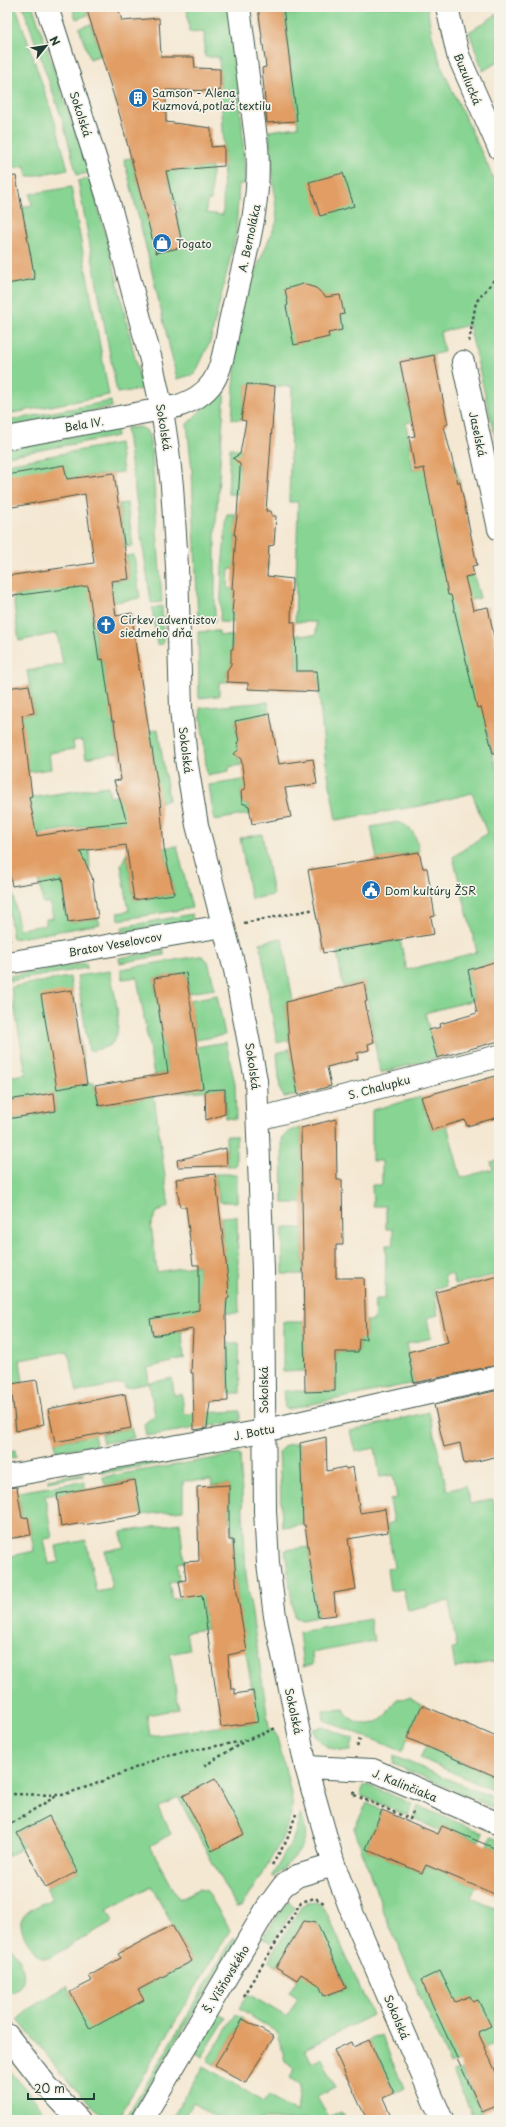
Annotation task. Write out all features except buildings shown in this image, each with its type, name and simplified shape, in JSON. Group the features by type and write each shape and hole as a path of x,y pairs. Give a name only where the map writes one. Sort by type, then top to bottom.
{"street":[{"name":"Sokolská","path":"47,7 107,195 137,306 162,410 172,486 177,566 181,709 186,759 197,825 233,924 241,994 256,1080 263,1270 263,1431 266,1526 274,1608 306,1767 334,1865 356,1922 442,2120"},
{"name":"A. Bernoláka","path":"162,410 195,399 212,382 218,372 254,220 258,166 253,107 239,7"},
{"name":"Buzulucká","path":"447,7 458,55 499,148"},
{"name":"Jaselská","path":"463,362 499,529"},
{"name":"Bela IV.","path":"7,438 162,410"},
{"name":"Bratov Veselovcov","path":"9,953 233,924"},
{"name":"S. Chalupku","path":"258,1119 499,1056"},
{"name":"J. Bottu","path":"7,1476 263,1431 499,1377"},
{"name":"J. Kalinčiaka","path":"306,1767 373,1770 499,1824"},
{"name":"Š. Višňovského","path":"142,2120 267,1908 283,1886 297,1876 334,1865"},
{"path":"7,2034 47,2086 79,2120"}],"path":[{"path":"472,335 476,302 499,274"},
{"path":"233,924 315,909"},
{"path":"7,922 9,953"},
{"path":"204,1766 244,1741 271,1729 278,1728 280,1733"},
{"path":"7,1794 58,1794 93,1785 166,1755 244,1741"},
{"path":"352,1794 410,1819 422,1791"},
{"path":"7,1826 58,1794"},
{"path":"268,1871 287,1840 296,1812"}],"green space":[{"path":"7,7 16,7 56,125 68,169 27,177 25,166 14,168 7,127"},
{"path":"23,7 33,7 89,173 77,175 63,122"},
{"path":"72,7 86,7 88,15 76,19"},
{"path":"187,7 228,7 242,122 245,184 239,184 236,234 210,342 195,374 177,379 124,159 131,158 156,253 183,247 176,213 179,212 178,205 174,205 166,171 212,167 211,200 207,201 206,213 223,215 224,146 219,57 205,57 204,31 189,32"},
{"path":"318,7 427,7 432,35 442,68 499,190 499,455 469,325 440,332 444,352 400,362 409,410 443,403 445,415 406,423 413,470 453,461 460,482 429,489 436,523 467,517 471,537 438,543 444,573 450,580 474,575 480,598 454,604 496,646 498,653 487,655 496,703 487,731 496,768 499,768 499,833 493,834 499,868 499,961 468,970 474,1000 425,1013 437,1058 380,1073 364,982 343,987 337,951 400,940 407,970 477,952 453,857 487,833 472,793 425,805 336,820 325,757 317,671 297,671 295,635 316,635 316,622 295,622 298,502 289,502 292,387 247,384 241,420 232,419 239,309 277,221 269,131 298,127 284,15 319,11"},
{"path":"499,13 499,61 483,71 469,32"},
{"path":"91,24 101,55 90,59 79,28"},
{"path":"90,178 115,271 142,389 117,393 78,181"},
{"path":"71,187 109,395 7,414 7,284 34,279 22,207 32,205 30,194"},
{"path":"226,373 215,537 215,622 198,622 192,471 187,424 205,406"},
{"path":"111,401 112,407 7,427 7,421"},
{"path":"140,427 146,430 149,436 152,456 162,602 151,603 126,428"},
{"path":"116,429 117,436 7,456 7,449"},
{"path":"119,443 123,472 67,479 7,475 7,464"},
{"path":"230,448 241,449 239,468 267,494 228,494"},
{"path":"127,503 133,546 125,547 119,504"},
{"path":"227,515 236,515 235,553 268,560 268,569 229,569 228,588 234,589 232,613 250,615 273,624 220,622 222,568"},
{"path":"134,555 140,598 91,606 99,660 103,659 118,752 86,758 83,740 73,741 74,749 49,753 51,769 29,772 21,715 34,713 27,671 63,664 57,633 19,641 13,596 129,579 126,556"},
{"path":"162,606 163,644 157,645 152,608"},
{"path":"219,631 219,635 233,636 231,666 227,671 227,677 230,682 219,682 219,696 199,698 198,632"},
{"path":"268,702 270,714 235,722 239,742 237,743 238,757 242,765 229,767 229,771 207,775 200,708"},
{"path":"158,729 169,800 160,802 127,854 134,900 174,894 164,848 177,846 192,908 119,920 118,913 129,911 121,865 127,853 129,840 126,822 86,826 7,839 35,830 29,798 108,786 110,797 126,794 148,731"},
{"path":"283,774 246,787 241,792 242,803 249,806 250,814 214,820 209,785"},
{"path":"398,822 411,830 417,842 419,852 377,859 371,827"},
{"path":"262,834 273,895 251,899 240,838"},
{"path":"89,846 90,873 62,878 69,922 98,918 100,924 13,939 7,899 7,858 19,929 46,925 46,919 53,918 50,903 43,903 39,881 53,867"},
{"path":"192,914 193,920 123,932 122,927"},
{"path":"282,938 293,1001 286,1002 289,1040 277,1043 260,943"},
{"path":"164,950 164,955 120,963 119,958"},
{"path":"202,956 208,961 215,989 189,993 186,973 154,978 168,1073 154,1075 137,977 123,979 121,969"},
{"path":"86,963 87,968 10,981 9,976"},
{"path":"110,971 118,1019 116,1037 112,1043 107,1046 89,1051 77,976"},
{"path":"70,977 87,1083 94,1083 99,1106 154,1096 169,1206 157,1212 151,1224 157,1272 199,1265 199,1313 151,1320 153,1336 182,1331 184,1359 147,1368 149,1383 125,1388 124,1383 77,1392 68,1351 20,1360 23,1382 11,1384 12,1394 7,1395 7,1119 56,1111 54,1093 7,1100 7,1077 26,1074 11,987"},
{"path":"217,995 225,1035 196,1040 190,1000"},
{"path":"226,1042 235,1084 236,1119 226,1118 225,1089 177,1093 196,1047"},
{"path":"290,1049 298,1095 284,1097 280,1090 277,1053"},
{"path":"421,1097 432,1130 447,1125 461,1178 493,1169 491,1162 499,1160 499,1274 455,1284 452,1274 444,1275 446,1286 434,1289 438,1315 427,1318 431,1338 406,1344 414,1383 288,1409 285,1408 283,1391 335,1391 335,1352 358,1352 359,1339 366,1338 366,1321 374,1321 375,1299 385,1299 386,1245 393,1245 393,1229 386,1229 386,1206 373,1206 372,1185 382,1185 382,1161 372,1161 372,1110"},
{"path":"301,1128 303,1203 283,1203 282,1139 293,1130"},
{"path":"226,1136 236,1136 236,1166 227,1166"},
{"path":"215,1174 237,1174 237,1202 220,1202"},
{"path":"237,1216 239,1313 227,1313 228,1280 221,1217"},
{"path":"283,1228 303,1228 303,1274 283,1274"},
{"path":"283,1322 304,1322 305,1371 283,1372"},
{"path":"227,1343 239,1343 240,1393 228,1393"},
{"path":"172,1378 174,1395 182,1394 184,1414 240,1411 240,1421 146,1436 144,1424 155,1415 149,1383"},
{"path":"88,1402 96,1445 56,1451 55,1442 84,1437 78,1404"},
{"path":"429,1412 447,1490 466,1486 470,1504 493,1499 499,1526 499,1663 493,1662 455,1668 452,1649 457,1648 449,1601 408,1610 403,1589 390,1591 387,1569 394,1567 387,1524 394,1522 390,1500 397,1498 393,1475 380,1477 375,1448 355,1452 350,1431"},
{"path":"131,1428 134,1438 103,1443 101,1434"},
{"path":"300,1443 303,1525 282,1527 279,1451 286,1445"},
{"path":"238,1446 239,1450 194,1458 193,1454"},
{"path":"15,1450 16,1457 7,1459 7,1451"},
{"path":"240,1454 246,1574 269,1726 276,1734 289,1784 292,1809 284,1833 271,1859 242,1906 236,1907 178,1797 158,1808 171,1834 150,1846 179,1899 199,1889 207,1891 230,1930 119,2116 101,2114 72,2086 18,2020 35,2005 67,1986 72,1998 143,2000 138,1990 192,1961 151,1886 107,1910 113,1921 49,1958 43,1958 35,1953 22,1930 21,1921 23,1917 34,1908 52,1899 46,1888 78,1871 49,1816 17,1833 24,1847 7,1857 7,1557 34,1551 28,1518 22,1518 19,1500 7,1502 7,1494 84,1481 86,1489 45,1496 52,1538 44,1539 49,1564 59,1562 56,1546 86,1540 96,1592 112,1589 105,1551 124,1547 121,1532 180,1523 184,1562 177,1563 179,1581 169,1583 172,1599 202,1594 207,1629 186,1632 189,1650 170,1654 179,1709 147,1715 150,1736 257,1722 237,1594 233,1540 229,1515 229,1485 212,1486 211,1480 183,1481 183,1510 141,1515 135,1480 105,1485 103,1477"},
{"path":"181,1456 181,1460 103,1473 102,1470"},
{"path":"83,1473 83,1476 48,1482 48,1479"},
{"path":"308,1547 318,1617 301,1620 294,1617 285,1550"},
{"path":"370,1619 374,1641 312,1653 313,1665 303,1667 299,1632"},
{"path":"410,1698 422,1705 402,1751 324,1720 323,1711 344,1709 355,1721 371,1724 382,1719 397,1699"},
{"path":"324,1727 354,1739 350,1751 337,1750 323,1744 313,1729"},
{"path":"426,1746 499,1778 499,1793 420,1758"},
{"path":"394,1756 498,1800 494,1808 393,1764"},
{"path":"367,1785 413,1804 408,1816 360,1795 364,1786"},
{"path":"367,1803 382,1810 366,1849 422,1873 426,1865 476,1886 471,1898 499,1910 499,2042 450,2065 384,1913 354,1828"},
{"path":"418,1806 483,1833 479,1841 442,1826 440,1831 413,1818"},
{"path":"301,1813 306,1833 303,1844 297,1855 275,1877 272,1876 293,1839"},
{"path":"491,1837 499,1840 499,1850 488,1845"},
{"path":"288,1901 294,1908 272,1943 263,1937"},
{"path":"310,1902 319,1903 327,1913 372,2015 305,2049 312,2063 322,2058 335,2087 317,2096 329,2118 341,2112 345,2120 219,2120 193,2102 182,2120 171,2120 204,2066 264,2102 268,2096 297,2113 300,2085 290,2078 295,2068 285,2061 278,2033 239,2009 248,1994 287,2017 298,1998 289,1992 301,1974 314,1974 325,1996 346,1988 317,1923 304,1922 276,1967 268,1961 301,1907"},
{"path":"234,1937 236,1941 129,2120 125,2120"},
{"path":"7,1940 18,1957 24,1977 18,1988 10,1993 7,1993"},
{"path":"217,2013 226,2018 202,2057 195,2052"},
{"path":"236,2014 243,2019 215,2065 207,2060"},
{"path":"381,2035 404,2088 394,2093 369,2040"},
{"path":"7,2067 52,2120 7,2120"},
{"path":"461,2069 482,2112 473,2116 453,2072"}],"place":[{"name":"Samson - Alena Kuzmová,potlač textilu","path":"138,98"},
{"name":"Togato","path":"162,243"},
{"name":"Cirkev adventistov siedmeho dňa","path":"106,625"},
{"name":"Dom kultúry ŽSR","path":"371,890"}]}
